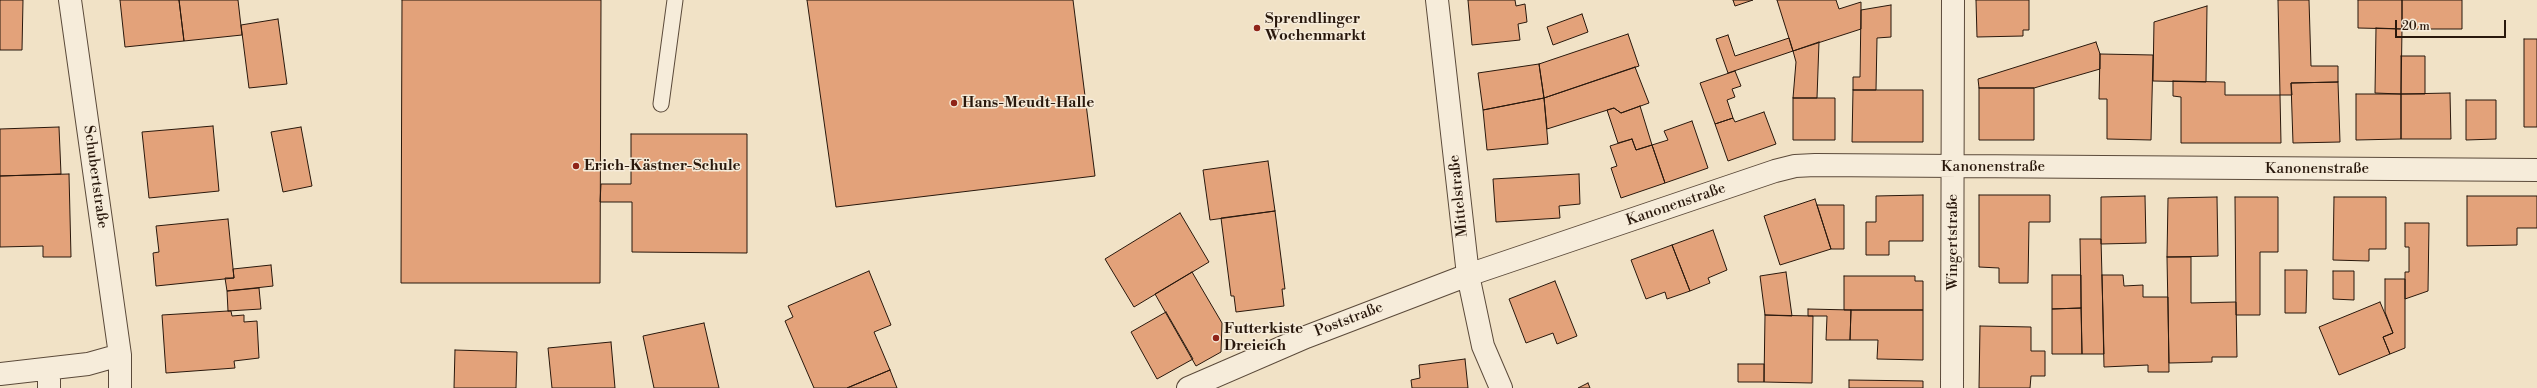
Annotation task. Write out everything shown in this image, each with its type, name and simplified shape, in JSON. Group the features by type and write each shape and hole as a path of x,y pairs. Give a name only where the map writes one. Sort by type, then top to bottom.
{"street":[{"name":"Schubertstraße","path":"70,0 120,355 120,388"},
{"name":"Mittelstraße","path":"1437,0 1468,275 1483,346 1501,388"},
{"name":"Wingertstraße","path":"1952,388 1953,0"},
{"name":"Kanonenstraße","path":"1468,275 1775,171 1796,166 1815,164 1953,167 2537,170"},
{"name":"Poststraße","path":"1188,388 1306,337 1468,275"},
{"path":"0,374 49,379 88,364 120,355"}],"lane":[{"path":"661,104 675,0"}],"building":[{"path":"0,0 23,0 22,50 0,50"},
{"path":"120,0 179,0 184,41 125,47"},
{"path":"179,0 238,0 242,35 184,41"},
{"path":"402,0 601,0 600,283 401,283"},
{"name":"Hans-Meudt-Halle","path":"807,0 1073,0 1095,176 836,207"},
{"path":"1468,0 1515,0 1516,6 1525,4 1527,22 1518,24 1520,40 1472,45"},
{"path":"1733,0 1753,0 1735,6"},
{"path":"1777,0 1836,0 1839,9 1861,2 1861,29 1793,51"},
{"path":"1976,0 2029,0 2029,30 2023,30 2023,36 1977,37"},
{"path":"2278,0 2309,0 2311,66 2338,66 2338,82 2291,83 2292,95 2280,95"},
{"path":"2358,0 2402,0 2402,29 2358,28"},
{"path":"2402,0 2462,0 2462,29 2402,29"},
{"path":"1891,5 1891,37 1877,38 1876,90 1853,90 1853,77 1860,77 1861,10"},
{"path":"2207,6 2206,82 2153,81 2154,22"},
{"path":"1582,14 1588,32 1553,45 1547,27"},
{"path":"278,19 287,84 249,88 241,25"},
{"path":"2376,28 2402,29 2401,94 2375,93"},
{"path":"1628,34 1639,66 1544,98 1539,64"},
{"path":"1728,35 1735,56 1789,38 1793,51 1728,73 1716,39"},
{"path":"2524,39 2537,39 2537,127 2524,127"},
{"path":"1819,42 1817,98 1793,98 1796,62 1793,51"},
{"path":"2096,42 2100,54 2100,69 2034,88 1979,88 1978,79"},
{"path":"2100,54 2153,55 2151,140 2107,139 2107,99 2099,99"},
{"path":"2401,56 2425,56 2425,94 2401,94"},
{"path":"1539,64 1544,98 1483,110 1478,73"},
{"path":"1635,67 1649,103 1621,113 1614,108 1547,129 1544,98"},
{"path":"1735,71 1741,86 1732,89 1735,97 1727,100 1733,118 1715,124 1700,83"},
{"path":"2173,81 2225,82 2225,95 2280,95 2281,143 2181,143 2181,97 2173,96"},
{"path":"2338,82 2340,142 2293,143 2291,83"},
{"path":"1979,88 2034,88 2034,140 1979,140"},
{"path":"1853,90 1923,90 1923,142 1852,142"},
{"path":"2450,93 2451,139 2401,139 2401,94"},
{"path":"2356,94 2401,94 2401,139 2356,140"},
{"path":"1544,98 1548,144 1487,150 1483,110"},
{"path":"1793,98 1835,98 1835,140 1793,140"},
{"path":"2466,100 2496,100 2496,139 2466,140"},
{"path":"1640,106 1652,145 1636,150 1632,139 1618,143 1607,110 1614,108 1621,113"},
{"path":"1764,112 1776,144 1728,161 1715,124 1733,118 1735,122"},
{"path":"1692,121 1708,168 1665,183 1652,145 1668,140 1664,131"},
{"path":"213,126 219,191 149,198 142,132"},
{"path":"59,127 61,174 0,176 0,129"},
{"path":"301,127 312,186 283,192 271,132"},
{"path":"631,134 747,134 747,253 632,252 632,202 600,202 601,184 631,184"},
{"path":"1632,139 1636,150 1652,145 1665,183 1621,198 1611,168 1617,166 1610,146"},
{"path":"1268,161 1275,211 1210,220 1203,170"},
{"path":"69,174 71,257 43,257 43,246 0,247 0,176"},
{"path":"1579,174 1580,204 1559,206 1560,218 1496,222 1493,179"},
{"path":"1923,195 1923,241 1889,241 1889,255 1866,255 1866,222 1876,222 1876,196"},
{"path":"1979,195 2050,195 2050,222 2029,222 2028,283 1999,283 1999,268 1979,267"},
{"path":"2145,196 2146,243 2101,244 2101,197"},
{"path":"2467,196 2537,196 2537,228 2517,228 2517,245 2467,246"},
{"path":"2217,197 2218,256 2167,257 2168,198"},
{"path":"2235,197 2278,197 2278,252 2260,252 2260,315 2236,315"},
{"path":"2334,197 2386,197 2386,249 2369,249 2369,261 2333,260"},
{"path":"1815,199 1831,249 1780,265 1764,216"},
{"path":"1817,205 1844,205 1844,249 1831,249"},
{"path":"1275,211 1285,289 1282,289 1284,306 1236,312 1234,296 1231,296 1221,218"},
{"path":"1180,213 1209,262 1134,307 1105,259"},
{"path":"228,219 234,278 156,286 153,253 159,252 156,226"},
{"path":"2405,223 2429,223 2428,291 2405,299 2405,272 2409,272 2409,247 2405,247"},
{"path":"1713,230 1727,270 1708,278 1710,283 1690,291 1672,245"},
{"path":"2080,239 2101,239 2104,354 2082,354"},
{"path":"1672,245 1690,291 1667,299 1665,292 1646,299 1631,260"},
{"path":"2167,257 2191,257 2191,303 2236,302 2237,357 2212,357 2212,362 2169,363"},
{"path":"271,265 273,286 227,291 225,278 234,278 233,269"},
{"path":"2285,270 2307,270 2306,313 2285,313"},
{"path":"869,271 891,325 874,332 890,370 847,388 814,388 785,321 793,317 788,306"},
{"path":"2333,271 2354,271 2354,300 2333,299"},
{"path":"1192,272 1222,323 1221,352 1196,366 1155,294"},
{"path":"1786,272 1792,316 1765,315 1760,276"},
{"path":"2052,275 2081,275 2081,308 2052,309"},
{"path":"2102,275 2123,275 2124,286 2143,285 2143,297 2168,297 2169,372 2148,372 2148,365 2104,367"},
{"path":"1844,276 1915,276 1915,281 1923,281 1923,310 1844,310"},
{"path":"2385,279 2405,279 2405,348 2390,354 2383,337 2393,333 2385,312"},
{"path":"1555,281 1577,336 1557,344 1553,333 1526,343 1509,299"},
{"path":"259,288 261,309 228,311 227,291"},
{"path":"2380,302 2393,333 2383,337 2390,354 2339,375 2319,327"},
{"path":"2081,308 2082,354 2052,354 2052,309"},
{"path":"1808,309 1851,310 1850,340 1826,340 1827,316 1808,316"},
{"path":"1851,310 1923,310 1923,360 1877,359 1878,340 1850,340"},
{"path":"231,311 232,316 244,315 244,322 257,321 259,358 234,361 235,368 166,373 162,315"},
{"path":"1166,312 1193,359 1157,379 1131,332"},
{"path":"1765,315 1813,316 1812,383 1764,382"},
{"path":"704,323 719,388 654,388 643,336"},
{"path":"1980,326 2031,327 2031,351 2045,351 2045,376 2031,376 2030,388 1979,388"},
{"path":"611,342 615,388 552,388 548,348"},
{"path":"455,350 517,352 516,388 454,388"},
{"path":"1465,359 1468,388 1412,388 1411,380 1420,378 1419,365"},
{"path":"1738,364 1764,364 1764,382 1738,382"},
{"path":"890,370 897,388 847,388"},
{"path":"1849,380 1923,381 1923,388 1849,388"},
{"path":"1588,383 1590,388 1578,388"}],"place":[{"name":"Sprendlinger Wochenmarkt","path":"1257,28"},
{"name":"Hans-Meudt-Halle","path":"954,103"},
{"name":"Erich-Kästner-Schule","path":"576,166"},
{"name":"Futterkiste Dreieich","path":"1216,338"}]}
